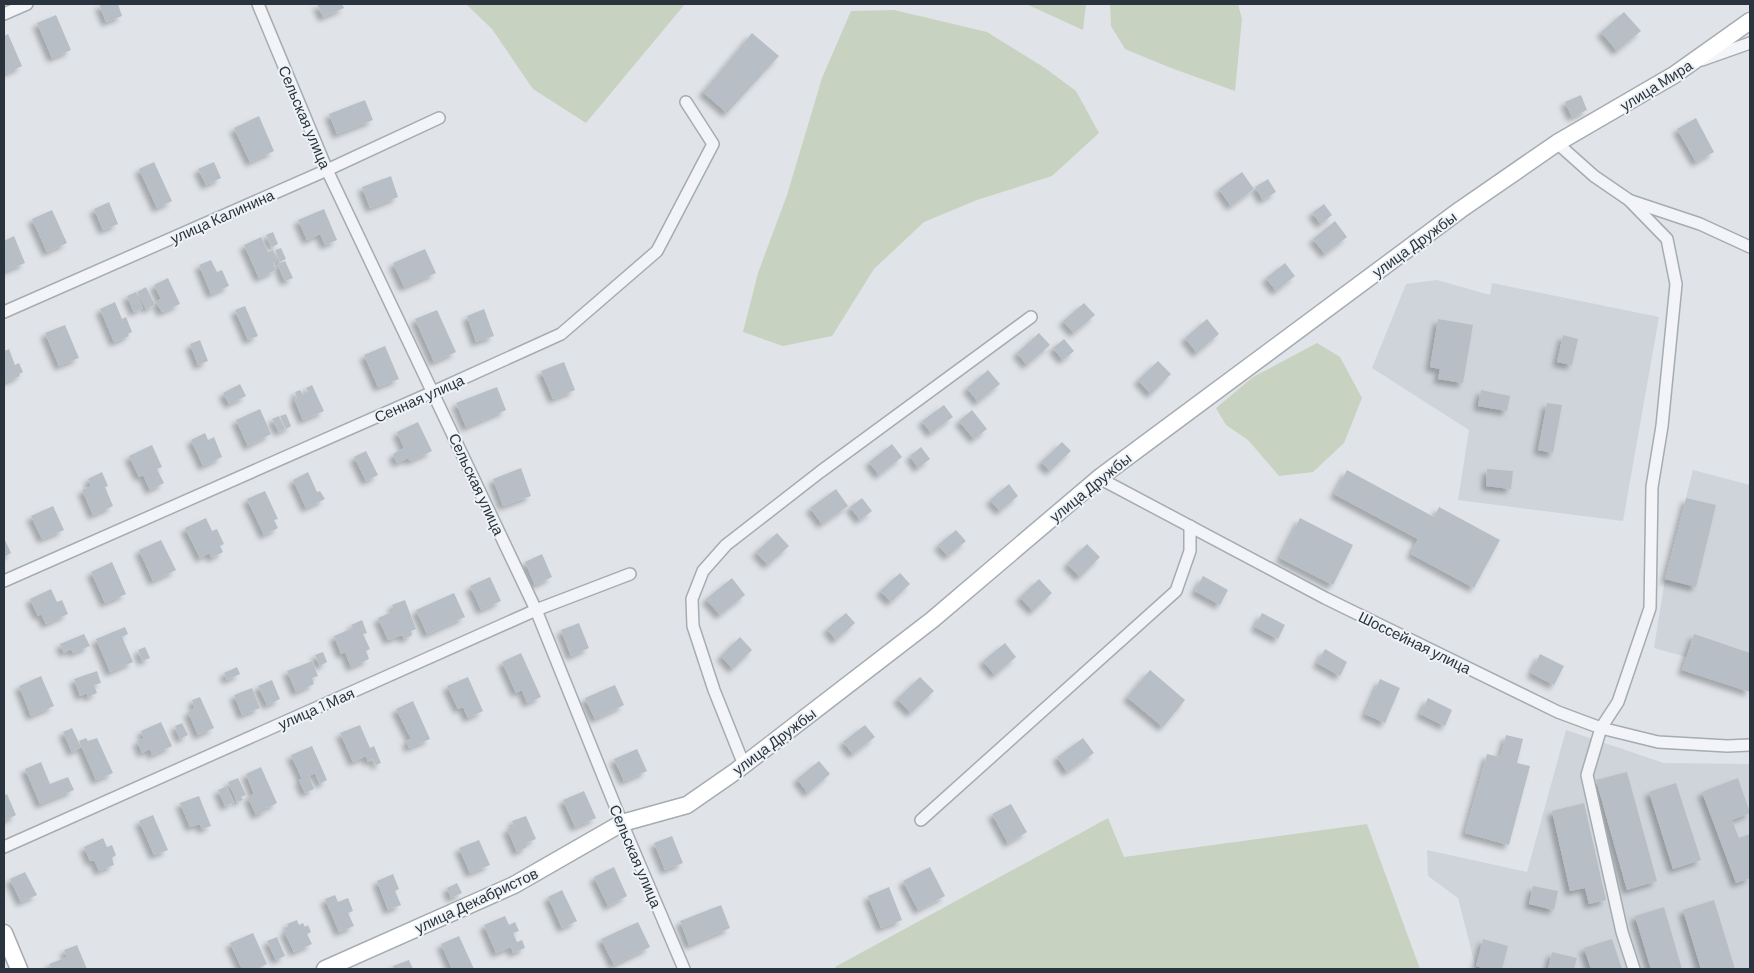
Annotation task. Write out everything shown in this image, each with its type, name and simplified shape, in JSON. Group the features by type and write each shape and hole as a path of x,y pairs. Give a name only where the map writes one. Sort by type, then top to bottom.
{"street":[{"path":"4,14 27,4"},
{"name":"Сельская улица","path":"258,4 327,170 536,610 622,823 684,969"},
{"name":"улица Мира","path":"1558,143 1674,75 1750,21"},
{"path":"1690,64 1750,43"},
{"name":"Сенная улица","path":"4,581 561,334 657,251 713,144 686,102"},
{"name":"улица Калинина","path":"4,312 327,170 439,118"},
{"path":"1558,143 1594,176 1629,200 1667,239 1676,284 1662,426 1652,487 1650,608 1618,702 1601,728 1587,775 1622,932 1634,969"},
{"name":"улица Дружбы","path":"622,823 687,805 744,765 932,620 1099,478 1460,210 1558,143"},
{"path":"1629,200 1700,224 1750,246"},
{"path":"744,765 714,690 693,626 692,598 703,571 726,544 820,472 1031,317"},
{"name":"Шоссейная улица","path":"1099,478 1334,603 1558,712 1601,728 1658,742 1727,746 1750,745"},
{"path":"921,820 1176,591 1190,551 1190,526"},
{"name":"улица 1 Мая","path":"4,846 536,610 630,574"},
{"name":"улица Декабристов","path":"326,969 514,885 622,823"},
{"path":"4,932 19,969"}],"shaded area":[{"path":"1437,280 1490,295 1492,283 1659,317 1623,521 1458,500 1469,430 1372,368 1406,284"},
{"path":"1693,470 1750,485 1750,692 1682,670 1686,657 1654,648 1665,579"},
{"path":"1566,730 1664,763 1750,764 1750,969 1476,969 1458,898 1428,876 1427,850 1527,872"}],"green space":[{"path":"466,4 685,4 586,123 533,89 492,29"},
{"path":"1026,4 1086,4 1083,30"},
{"path":"1110,4 1238,4 1242,19 1235,91 1125,49 1111,26"},
{"path":"894,10 987,32 1045,68 1076,91 1099,133 1052,176 977,200 924,222 874,269 832,336 783,346 743,332 758,273 787,195 822,78 851,11"},
{"path":"1317,343 1340,357 1362,398 1344,443 1313,472 1279,476 1248,440 1226,425 1216,408 1253,377"},
{"path":"1108,818 1124,857 1367,824 1420,969 836,969 835,967"}],"building":[{"path":"99,4 118,4 122,16 106,22"},
{"path":"317,4 342,4 344,8 323,17"},
{"path":"1624,12 1641,31 1617,51 1601,32"},
{"path":"56,15 71,50 52,58 37,23"},
{"path":"752,33 779,56 727,113 703,92"},
{"path":"8,34 22,66 4,74 4,36"},
{"path":"1581,95 1587,110 1572,117 1565,102"},
{"path":"365,100 373,120 337,134 329,114"},
{"path":"259,116 274,151 250,162 234,128"},
{"path":"1696,118 1714,152 1696,162 1677,129"},
{"path":"154,162 172,201 157,208 139,169"},
{"path":"214,162 221,178 206,185 198,169"},
{"path":"1242,172 1254,189 1231,206 1219,189"},
{"path":"391,176 398,197 370,208 362,187"},
{"path":"1268,179 1276,192 1263,200 1255,187"},
{"path":"109,202 118,224 103,230 94,209"},
{"path":"1324,204 1332,215 1321,224 1312,213"},
{"path":"324,209 337,240 325,245 320,234 307,240 298,220"},
{"path":"52,210 67,243 47,252 32,219"},
{"path":"1335,221 1347,237 1325,254 1313,239"},
{"path":"273,232 278,244 272,247 266,235"},
{"path":"14,236 25,263 5,271 4,241"},
{"path":"261,237 268,252 273,250 277,260 273,263 276,270 259,278 244,245"},
{"path":"281,248 286,259 280,262 275,250"},
{"path":"425,249 436,273 404,287 393,263"},
{"path":"211,260 217,272 222,270 229,286 211,294 199,265"},
{"path":"285,261 293,278 285,281 278,264"},
{"path":"1285,263 1295,276 1276,291 1266,278"},
{"path":"168,278 180,304 162,312 156,302 161,299 154,285"},
{"path":"146,287 155,305 146,309 137,292"},
{"path":"136,292 143,308 134,312 127,296"},
{"path":"115,302 122,319 126,317 132,332 128,334 129,336 114,342 100,309"},
{"path":"1084,303 1095,315 1074,333 1063,321"},
{"path":"245,306 258,336 248,340 235,310"},
{"path":"484,309 494,336 476,342 467,316"},
{"path":"437,310 456,352 434,362 415,319"},
{"path":"1207,319 1219,334 1197,353 1185,338"},
{"path":"1438,319 1473,325 1463,383 1438,379 1440,369 1430,367"},
{"path":"65,325 79,358 59,366 45,333"},
{"path":"1039,333 1050,345 1027,365 1017,353"},
{"path":"1563,335 1578,339 1572,365 1557,362"},
{"path":"1064,339 1074,351 1063,360 1053,348"},
{"path":"200,340 208,361 198,365 190,344"},
{"path":"385,346 399,379 378,387 364,355"},
{"path":"9,349 15,365 19,363 23,372 19,374 20,376 5,382 4,351"},
{"path":"1158,361 1171,374 1151,394 1138,380"},
{"path":"564,362 575,390 553,399 541,371"},
{"path":"988,370 1000,384 978,402 967,388"},
{"path":"240,384 246,396 229,404 223,393"},
{"path":"312,385 324,411 303,420 294,399 297,398 295,392 300,390 303,395 308,392 306,388"},
{"path":"497,387 506,410 466,427 456,403"},
{"path":"1481,390 1510,396 1507,411 1478,406"},
{"path":"1547,403 1562,405 1553,453 1538,450"},
{"path":"944,405 953,417 931,433 922,421"},
{"path":"260,409 271,434 248,446 236,420"},
{"path":"972,410 987,429 974,439 959,421"},
{"path":"286,414 291,426 286,429 280,416"},
{"path":"279,416 285,429 279,432 272,419"},
{"path":"418,422 432,451 410,461 408,458 397,463 393,454 404,448 397,432"},
{"path":"205,433 208,440 214,437 222,457 203,466 191,440"},
{"path":"1062,442 1071,451 1050,471 1041,462"},
{"path":"892,444 902,457 879,475 869,462"},
{"path":"152,445 162,467 157,469 164,483 150,490 143,475 139,477 129,456"},
{"path":"921,447 930,459 918,468 910,456"},
{"path":"366,451 378,475 366,481 354,457"},
{"path":"521,468 531,496 503,506 493,479"},
{"path":"1487,469 1513,471 1511,489 1486,486"},
{"path":"1347,470 1434,517 1439,507 1500,540 1474,588 1411,554 1418,539 1334,494"},
{"path":"102,472 108,486 105,487 113,506 93,515 82,490 91,486 88,479"},
{"path":"308,472 317,492 320,491 325,499 306,508 293,480"},
{"path":"1009,484 1018,496 1000,511 990,500"},
{"path":"836,489 848,506 822,524 810,508"},
{"path":"265,491 278,519 274,520 278,528 264,535 247,499"},
{"path":"862,498 872,511 860,520 850,507"},
{"path":"1686,498 1716,505 1696,587 1665,579"},
{"path":"53,506 64,530 42,539 31,516"},
{"path":"206,518 212,531 217,529 224,544 220,546 223,552 212,558 209,553 200,558 185,528"},
{"path":"1300,518 1353,545 1333,585 1280,558"},
{"path":"956,530 966,541 948,556 938,545"},
{"path":"777,533 789,546 768,565 756,552"},
{"path":"4,538 11,553 4,557"},
{"path":"161,540 176,570 153,581 139,550"},
{"path":"1087,544 1100,557 1080,577 1067,564"},
{"path":"542,554 552,577 535,585 525,562"},
{"path":"112,562 126,594 105,603 91,572"},
{"path":"900,573 910,584 891,602 880,591"},
{"path":"1203,576 1228,590 1220,605 1195,591"},
{"path":"490,577 501,601 481,610 470,586"},
{"path":"732,578 745,595 720,615 706,599"},
{"path":"1039,579 1052,593 1033,611 1020,597"},
{"path":"51,589 57,602 62,600 68,614 46,624 41,614 38,616 30,599"},
{"path":"454,593 465,617 427,634 416,610"},
{"path":"405,600 416,629 411,631 412,635 404,639 402,635 388,640 378,618 394,611 392,605"},
{"path":"846,613 855,623 836,640 827,629"},
{"path":"1262,613 1285,625 1278,639 1255,627"},
{"path":"362,620 367,633 363,634 370,649 366,651 369,659 351,667 345,652 341,654 334,636 353,628 351,625"},
{"path":"579,623 589,648 571,656 561,630"},
{"path":"125,627 128,634 122,637 133,662 110,672 96,639"},
{"path":"84,634 90,646 73,653 71,649 64,653 60,644"},
{"path":"1694,634 1750,653 1750,692 1682,670"},
{"path":"740,637 752,650 733,669 721,656"},
{"path":"1005,643 1016,657 995,675 983,661"},
{"path":"145,647 150,658 142,661 138,650"},
{"path":"1325,649 1347,662 1340,676 1317,663"},
{"path":"323,652 327,662 320,666 315,655"},
{"path":"521,653 541,697 527,703 522,690 516,693 502,662"},
{"path":"1540,654 1564,666 1554,685 1531,673"},
{"path":"312,661 318,676 312,678 314,684 296,692 287,671"},
{"path":"237,667 240,674 227,680 224,673"},
{"path":"1150,670 1185,700 1163,727 1127,697"},
{"path":"97,671 101,683 94,685 97,693 88,697 87,693 80,696 74,679"},
{"path":"41,676 54,706 31,716 19,686"},
{"path":"468,677 483,711 468,718 463,707 458,709 447,686"},
{"path":"920,677 934,691 911,713 897,699"},
{"path":"1380,679 1400,688 1385,723 1365,714"},
{"path":"272,680 280,699 267,705 258,686"},
{"path":"615,685 624,705 595,719 585,698"},
{"path":"252,688 260,708 242,715 234,695"},
{"path":"200,697 214,728 198,735 188,712 195,708 192,700"},
{"path":"1428,698 1452,710 1445,726 1420,714"},
{"path":"413,701 430,739 409,748 406,741 411,739 396,709"},
{"path":"161,722 172,746 152,755 150,749 142,753 137,741 144,738 141,731"},
{"path":"182,723 188,735 180,739 175,726"},
{"path":"360,725 370,748 374,746 381,763 376,765 373,759 368,762 366,756 353,762 340,733"},
{"path":"865,725 875,737 853,754 843,742"},
{"path":"72,728 81,747 72,752 63,732"},
{"path":"1506,735 1523,739 1517,763 1530,766 1509,845 1465,833 1487,754 1500,757"},
{"path":"86,738 88,741 97,738 113,773 96,780 79,741"},
{"path":"1083,738 1094,753 1067,772 1057,757"},
{"path":"312,746 327,780 320,784 315,773 309,776 314,789 305,793 299,780 302,779 291,755"},
{"path":"637,749 647,771 624,781 614,759"},
{"path":"819,761 830,774 808,793 797,779"},
{"path":"41,762 50,784 68,777 74,790 40,804 25,769"},
{"path":"261,767 277,803 267,808 262,796 267,810 256,815 248,797 254,794 246,774"},
{"path":"1627,772 1657,881 1627,890 1596,780"},
{"path":"238,778 246,795 241,797 243,800 237,802 228,782"},
{"path":"1738,778 1750,813 1732,820 1739,838 1750,834 1750,878 1736,883 1702,792"},
{"path":"1676,783 1701,860 1673,869 1649,792"},
{"path":"227,786 234,802 225,806 218,790"},
{"path":"584,791 596,818 575,827 563,800"},
{"path":"7,794 16,815 4,821 4,795"},
{"path":"199,796 211,826 202,829 200,824 190,827 180,803"},
{"path":"1584,803 1606,900 1589,904 1585,888 1570,891 1552,811"},
{"path":"1011,804 1027,832 1008,843 992,814"},
{"path":"153,815 168,850 154,855 139,821"},
{"path":"526,816 536,839 526,843 527,847 517,852 507,829 514,826 512,821"},
{"path":"672,836 683,863 665,870 654,843"},
{"path":"103,838 107,847 112,845 116,855 112,858 114,865 99,871 94,860 90,861 84,847"},
{"path":"479,840 490,865 470,873 459,848"},
{"path":"614,867 627,896 608,906 594,877"},
{"path":"930,867 945,896 918,910 903,881"},
{"path":"25,872 37,895 21,902 10,879"},
{"path":"393,874 399,889 395,891 401,905 388,910 377,881"},
{"path":"457,883 462,893 451,898 447,888"},
{"path":"1533,886 1558,891 1554,910 1529,904"},
{"path":"889,887 902,920 881,928 868,896"},
{"path":"562,890 577,921 562,928 548,897"},
{"path":"335,895 338,902 348,898 353,911 348,913 354,926 339,932 325,899"},
{"path":"1714,900 1735,969 1701,969 1683,910"},
{"path":"721,905 730,928 689,945 680,921"},
{"path":"1664,907 1682,969 1651,969 1635,916"},
{"path":"505,916 509,925 515,922 519,931 513,933 517,942 522,940 525,948 513,953 511,947 496,953 484,925"},
{"path":"297,920 299,925 303,923 305,927 308,925 311,932 307,934 312,944 294,952 284,931 289,929 287,924"},
{"path":"638,922 650,947 614,965 601,939"},
{"path":"253,933 267,964 256,969 242,969 230,943"},
{"path":"459,936 474,969 452,969 441,944"},
{"path":"277,937 285,956 276,960 267,941"},
{"path":"1483,939 1508,946 1502,969 1486,969 1476,966"},
{"path":"1612,939 1622,969 1591,969 1584,948"},
{"path":"77,945 87,969 51,969 49,964 67,957 64,950"},
{"path":"1552,952 1577,958 1574,969 1548,969"},
{"path":"409,960 413,969 394,969 393,966"}]}
